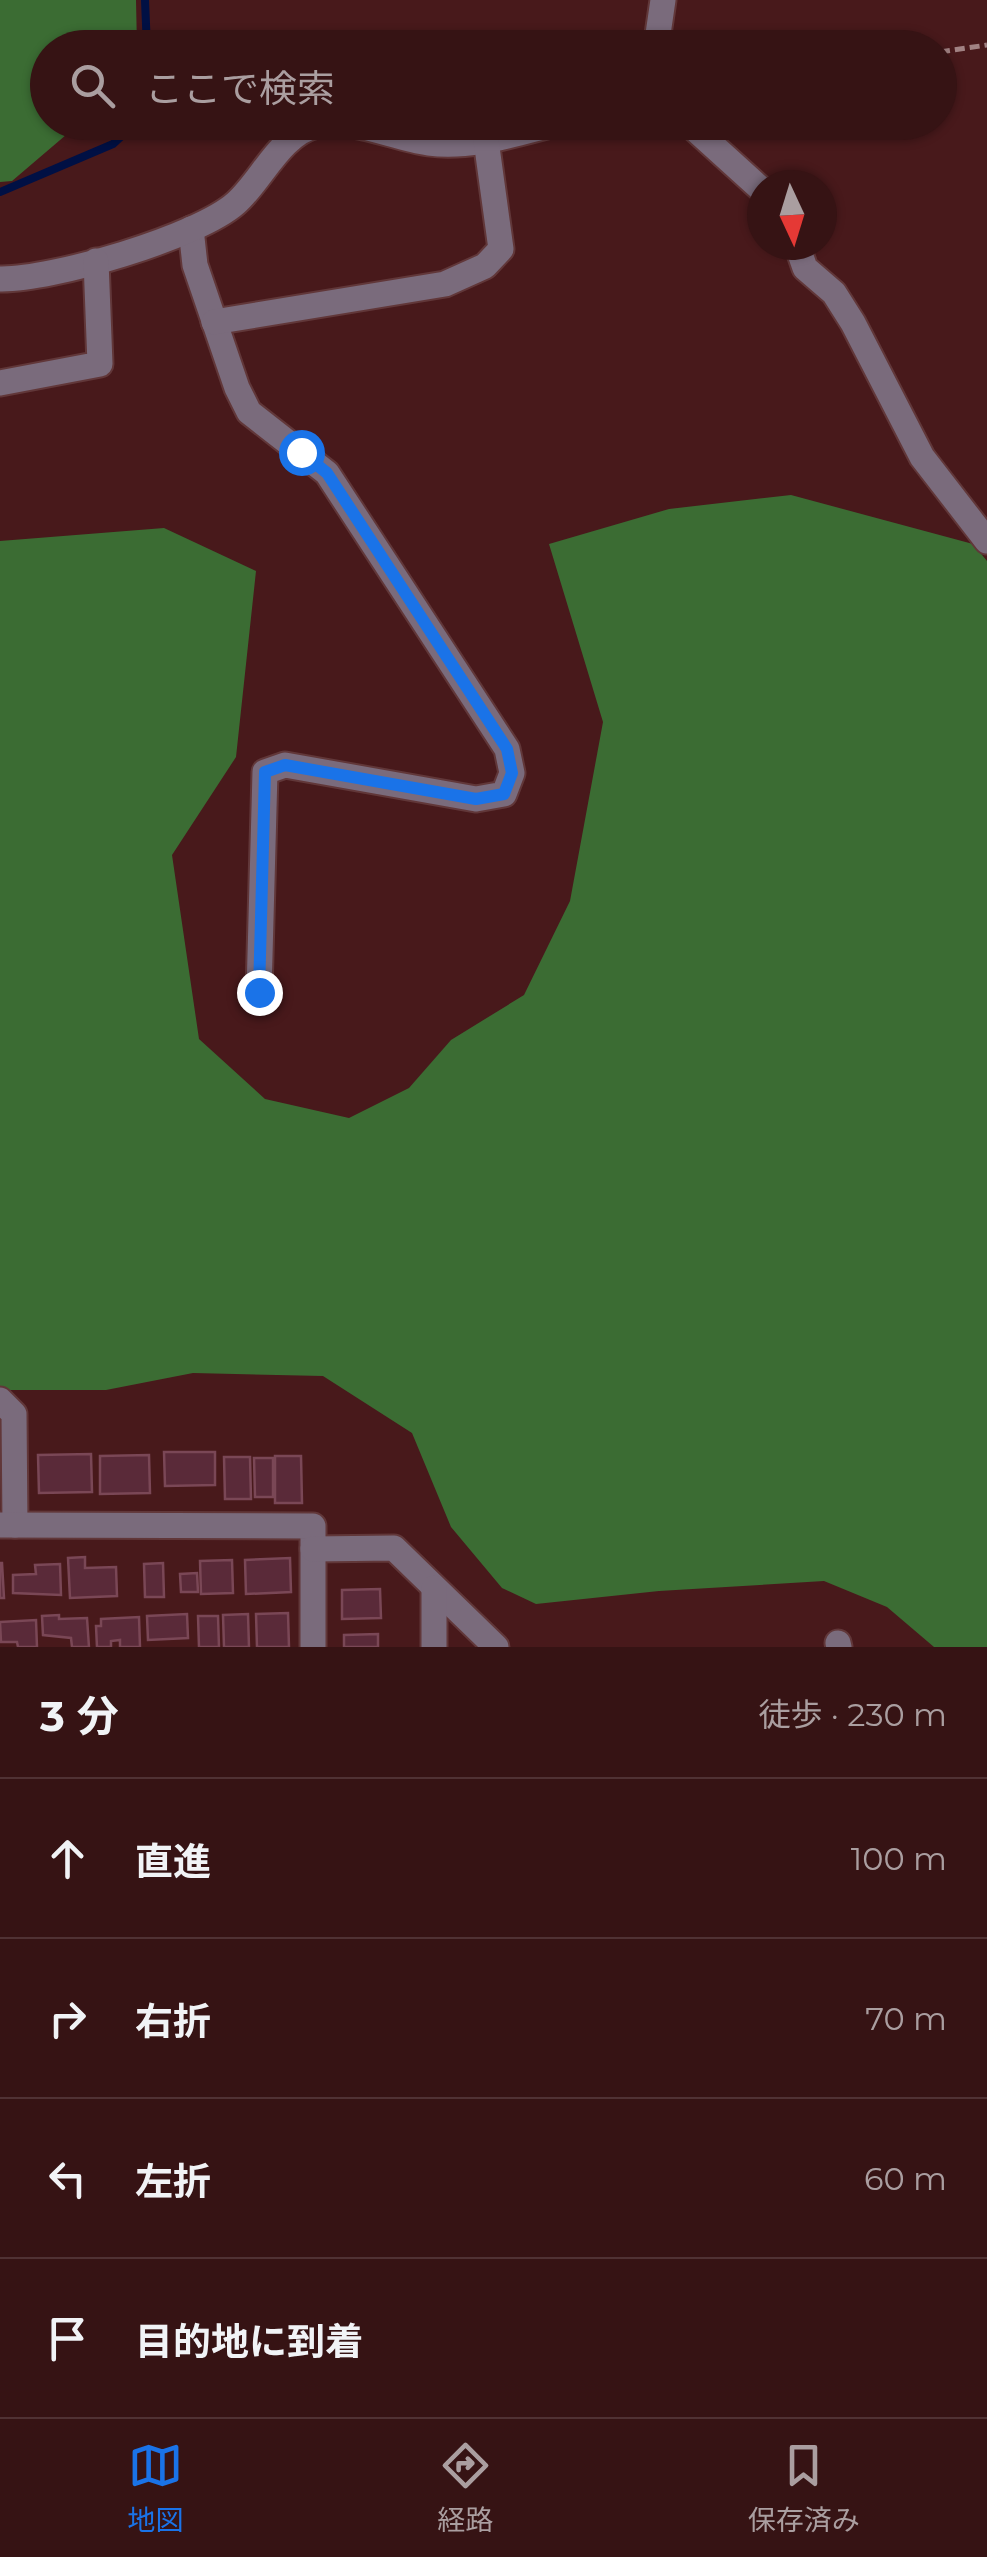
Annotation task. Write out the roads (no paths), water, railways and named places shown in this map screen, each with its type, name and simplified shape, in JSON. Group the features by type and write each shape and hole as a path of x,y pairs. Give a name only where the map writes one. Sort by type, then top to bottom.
{"street":[{"path":"658,30 662,0"},
{"path":"0,279 96,262 210,222 238,202 291,140"},
{"path":"214,322 445,284 485,266 501,249 486,140 431,144 415,140"},
{"path":"707,140 747,176"},
{"path":"191,228 195,265 249,412 327,473 507,749 512,773 504,794 476,799 285,765 265,772 259,992"},
{"path":"803,260 806,268 834,292 922,457 987,541"},
{"path":"0,383 100,364 96,262"},
{"path":"0,1400 14,1414 7,1525 313,1526 313,1647"},
{"path":"313,1549 394,1548 496,1647"},
{"path":"434,1588 434,1647"}],"waterway":[{"path":"145,0 146,30"},
{"path":"0,192 117,140"}]}
